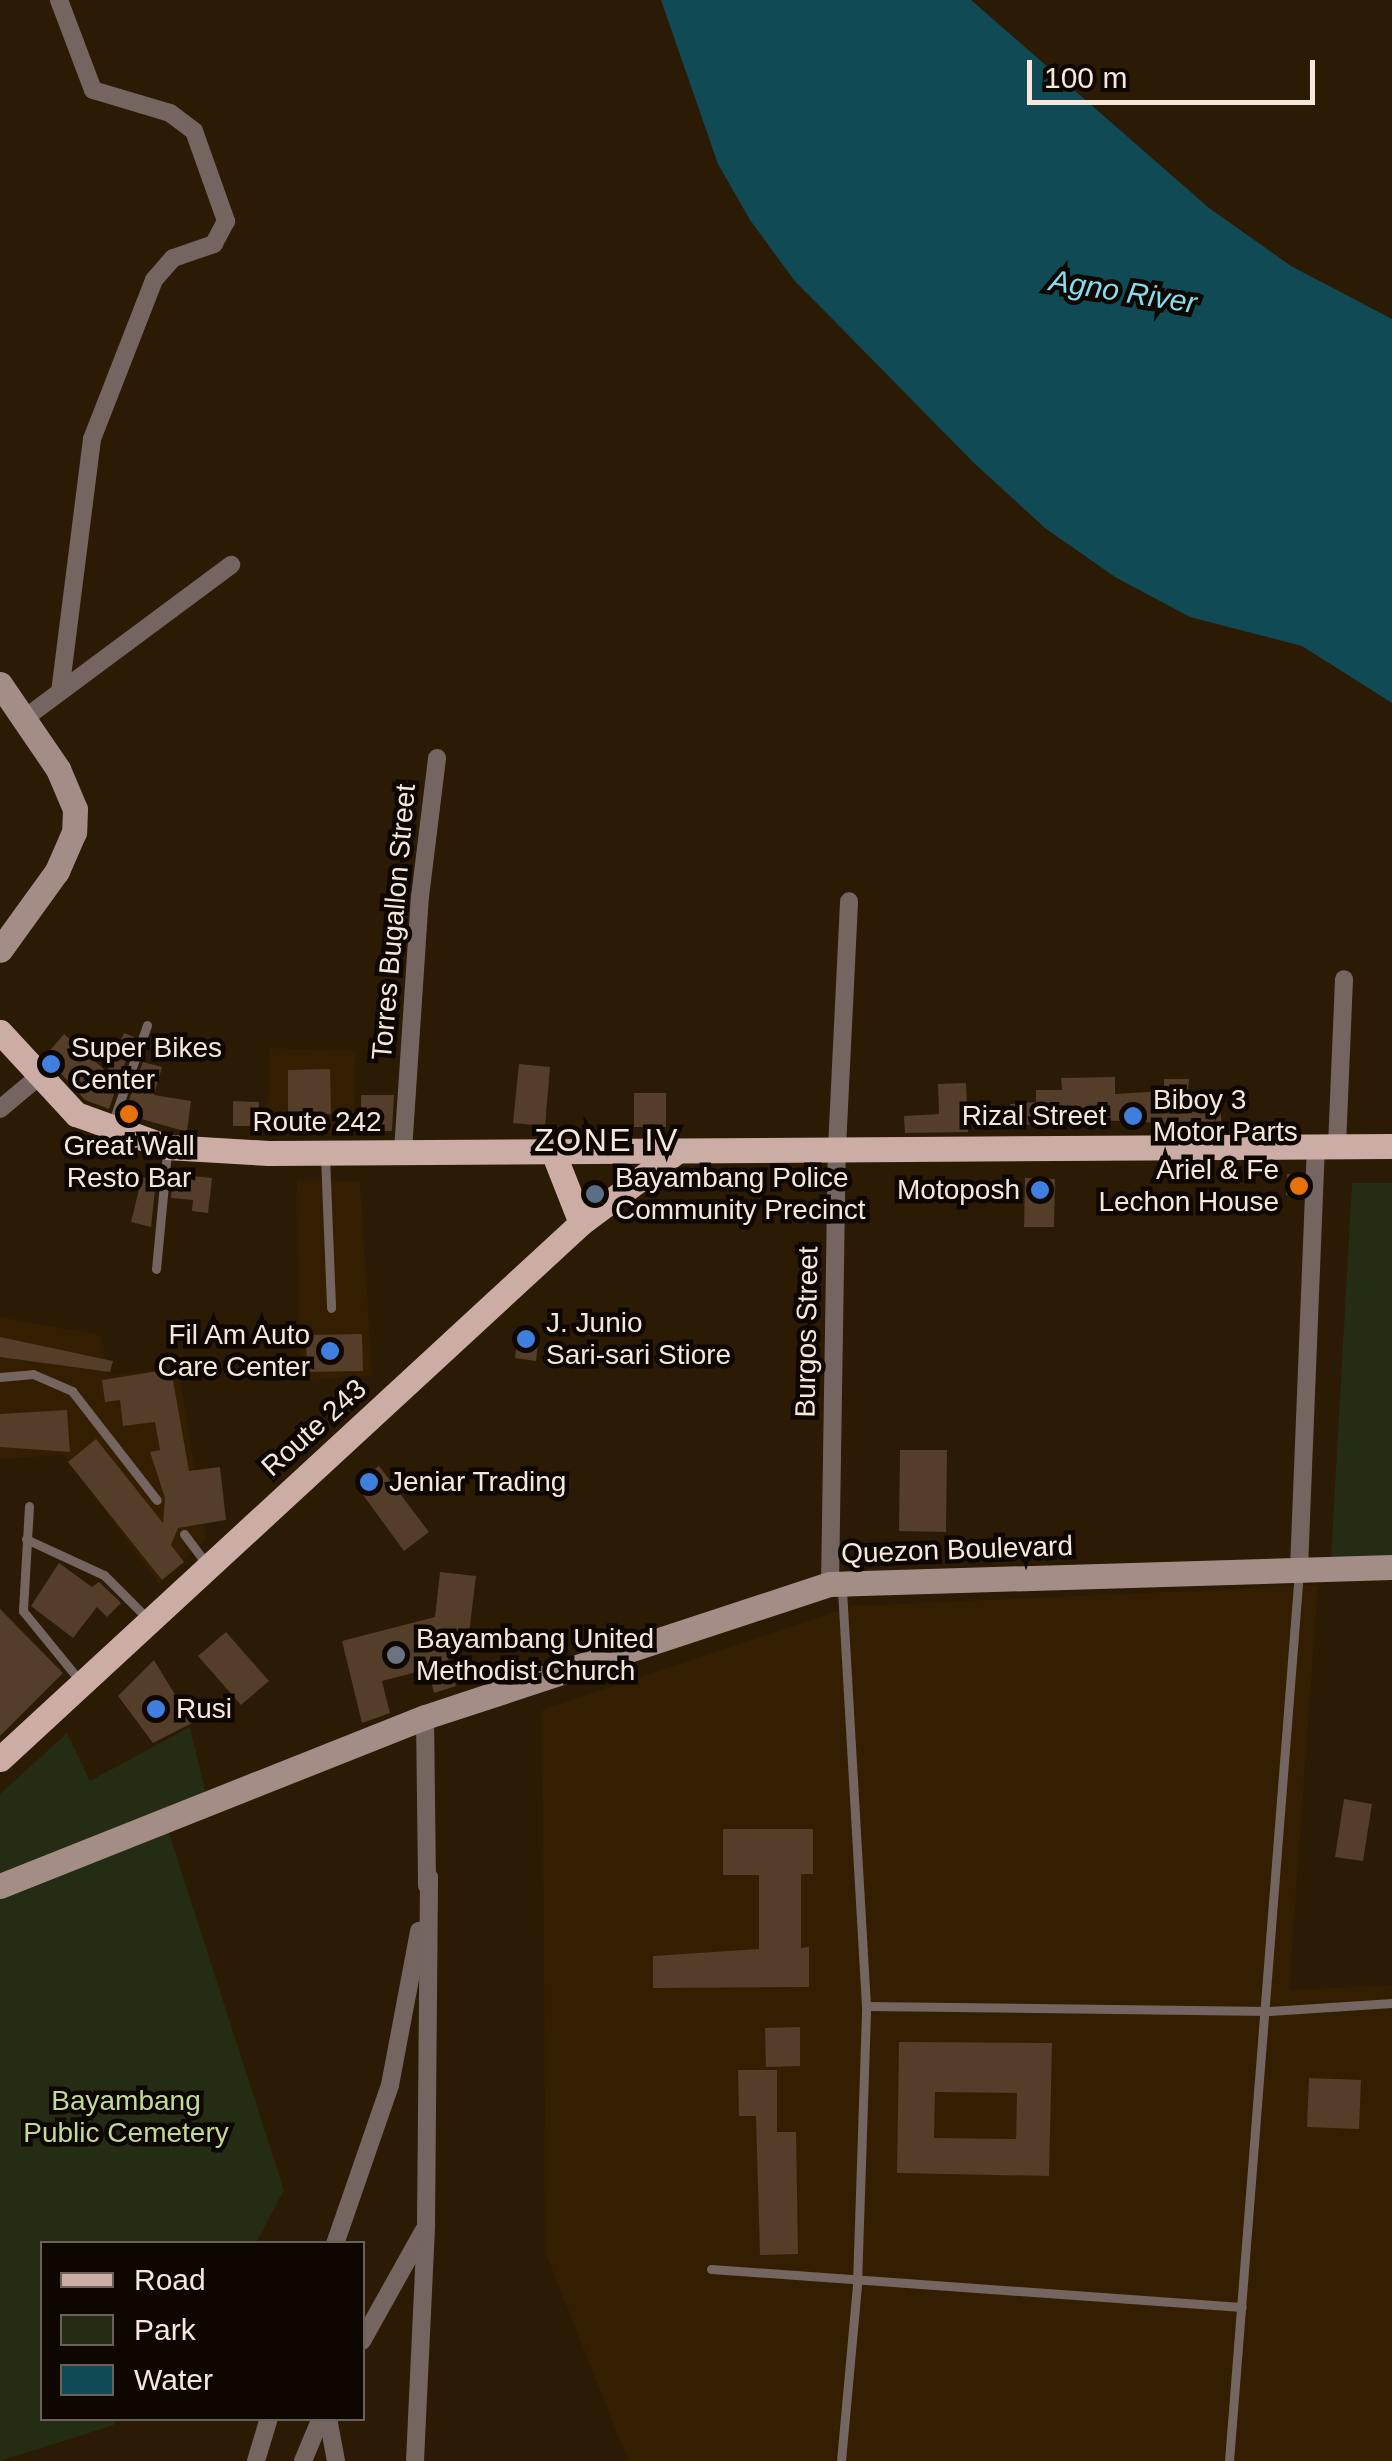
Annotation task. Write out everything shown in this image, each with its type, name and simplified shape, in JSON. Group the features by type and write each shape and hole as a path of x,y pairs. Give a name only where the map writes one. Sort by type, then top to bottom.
{"main road":[{"name":"Route 242","path":"0,1032 37,1078 76,1114 110,1131 167,1147 325,1153 676,1152"},
{"name":"Rizal Street","path":"676,1152 1392,1146"},
{"path":"553,1152 582,1223"},
{"name":"Route 243","path":"0,1758 80,1680 582,1223 676,1152"}],"street":[{"path":"59,0 94,90 170,113 194,131 226,222 214,244 173,258 154,280 92,439 60,691"},
{"path":"25,718 231,564"},
{"path":"0,684 58,769 75,809 74,832 57,871 0,950"},
{"name":"Torres Bugallon Street","path":"402,1151 420,897 437,758"},
{"name":"Burgos Street","path":"836,1584 837,1148 849,901"},
{"path":"1300,1568 1327,1146 1344,979"},
{"path":"0,1109 37,1078"},
{"name":"Quezon Boulevard","path":"0,1886 425,1717 836,1584 1392,1567"},
{"path":"415,2461 426,2226 429,1877 425,1717"},
{"path":"336,2241 390,2084 429,1877"},
{"path":"365,2337 426,2226"},
{"path":"256,2461 268,2421"},
{"path":"303,2461 323,2421"},
{"path":"326,2421 336,2461"}],"lane":[{"path":"110,1131 147,1025"},
{"path":"156,1269 167,1147"},
{"path":"325,1153 332,1308"},
{"path":"0,1378 33,1374 72,1391 157,1500"},
{"path":"29,1506 23,1611 80,1680"},
{"path":"184,1534 208,1566"},
{"path":"26,1539 104,1575 149,1620"},
{"path":"1230,2461 1269,2010 1300,1568"},
{"path":"836,1584 866,2006 857,2284 841,2461"},
{"path":"866,2006 1269,2010 1392,2003"},
{"path":"710,2269 857,2284 1242,2307"}],"shaded area":[{"path":"270,1048 356,1051 353,1133 267,1130"},
{"path":"297,1180 360,1181 372,1375 300,1381"},
{"path":"0,1317 100,1335 108,1376 178,1367 206,1538 159,1584 64,1455 0,1459"},
{"path":"1318,1585 1289,1990 1392,1985 1392,2461 628,2461 546,2254 542,1710 853,1606"}],"green space":[{"path":"1352,1183 1392,1183 1392,1558 1331,1559"},
{"path":"190,1727 206,1794 0,1877 0,1794 67,1733 90,1781"},
{"name":"Bayambang Public Cemetery","path":"168,1830 284,2190 257,2241 40,2241 40,2421 115,2421 114,2425 0,2461 0,1894"}],"water":[{"name":"Agno River","path":"661,0 971,0 1209,208 1291,266 1392,319 1392,703 1302,646 1190,617 1115,577 1045,528 973,462 794,280 750,220 718,164"}],"building":[{"path":"124,1033 134,1037 109,1109 85,1100 45,1056 64,1034 107,1072"},
{"path":"143,1062 162,1067 154,1095 191,1101 187,1132 124,1114"},
{"path":"519,1064 550,1067 545,1126 513,1123"},
{"path":"330,1069 331,1114 288,1115 288,1070"},
{"path":"1115,1077 1115,1094 1164,1091 1164,1079 1189,1079 1188,1094 1219,1091 1222,1129 1163,1131 1163,1123 1097,1120 1012,1126 1010,1104 1036,1102 1036,1090 1062,1090 1061,1078"},
{"path":"966,1083 968,1132 905,1133 904,1116 939,1114 938,1084"},
{"path":"634,1093 666,1093 666,1127 634,1127"},
{"path":"361,1095 394,1095 392,1131 361,1131"},
{"path":"233,1101 259,1102 258,1126 233,1126"},
{"path":"173,1174 212,1178 208,1213 192,1211 193,1200 171,1198"},
{"path":"1287,1174 1302,1175 1302,1196 1286,1195"},
{"path":"142,1177 156,1180 151,1227 131,1222"},
{"path":"1025,1178 1055,1179 1054,1227 1024,1227"},
{"path":"518,1330 539,1333 536,1361 515,1358"},
{"path":"362,1334 363,1371 307,1372 306,1335"},
{"path":"0,1337 113,1361 110,1372 0,1357"},
{"path":"171,1369 189,1471 220,1467 226,1520 178,1528 171,1545 184,1562 162,1580 68,1462 96,1439 163,1523 165,1498 150,1452 160,1450 155,1422 123,1426 120,1400 105,1402 102,1380"},
{"path":"67,1410 70,1452 0,1447 0,1414"},
{"path":"900,1450 947,1450 946,1532 899,1531"},
{"path":"379,1466 429,1532 404,1551 355,1484"},
{"path":"59,1563 92,1587 99,1582 121,1603 107,1617 97,1607 73,1638 31,1606"},
{"name":"Bayambang United Methodist Church","path":"440,1572 476,1576 469,1634 440,1631 456,1686 434,1693 428,1669 382,1681 390,1713 362,1723 342,1641 435,1617"},
{"path":"0,1609 63,1673 0,1736"},
{"path":"226,1632 269,1681 241,1705 198,1656"},
{"name":"Rusi","path":"154,1660 192,1723 153,1743 118,1696"},
{"path":"1344,1799 1372,1804 1363,1861 1335,1857"},
{"path":"723,1829 813,1829 813,1874 801,1874 801,1948 809,1947 809,1987 653,1988 653,1956 759,1949 759,1875 723,1875"},
{"path":"800,2027 800,2066 766,2067 765,2028"},
{"path":"899,2042 1052,2043 1049,2176 897,2173","holes":["935,2092 1017,2093 1016,2139 934,2138"]},
{"path":"738,2070 777,2070 777,2132 796,2132 798,2254 760,2255 756,2116 739,2116"},
{"path":"1309,2078 1361,2080 1359,2129 1307,2127"}],"place":[{"name":"Super Bikes Center","path":"51,1064"},
{"name":"Great Wall Resto Bar","path":"129,1114"},
{"name":"Biboy 3 Motor Parts","path":"1133,1116"},
{"name":"Ariel & Fe Lechon House","path":"1299,1186"},
{"name":"Motoposh","path":"1040,1190"},
{"name":"Bayambang Police Community Precinct","path":"595,1194"},
{"name":"J. Junio Sari-sari Stiore","path":"526,1339"},
{"name":"Fil Am Auto Care Center","path":"330,1351"},
{"name":"Jeniar Trading","path":"369,1482"},
{"name":"Bayambang United Methodist Church","path":"396,1655"},
{"name":"Rusi","path":"156,1709"}],"district":[{"name":"ZONE IV","path":"607,1140"}]}
